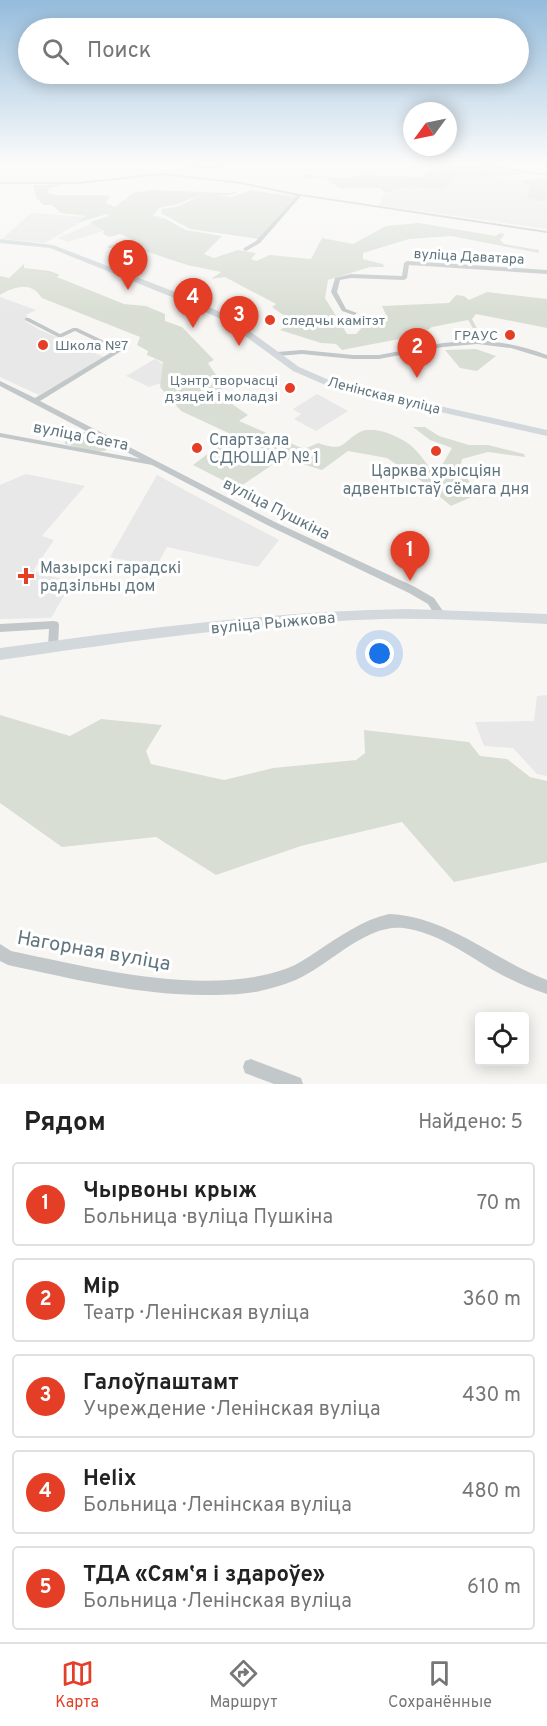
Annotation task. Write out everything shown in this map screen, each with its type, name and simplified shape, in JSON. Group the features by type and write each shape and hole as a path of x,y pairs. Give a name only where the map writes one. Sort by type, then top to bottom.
{"main road":[{"name":"Ленінская вуліца","path":"0,241 51,246 97,262 226,318 296,369 333,385 547,433"},
{"name":"вуліца Рыжкова","path":"0,654 276,620 361,615 547,619"}],"street":[{"path":"246,249 258,242 283,214"},
{"path":"424,214 547,232"},
{"name":"вуліца Даватара","path":"354,313 344,310 334,292 337,279 351,276 404,278 407,263 547,272"},
{"path":"27,320 60,336 75,329 120,350 35,401"},
{"path":"277,354 296,352 380,357 460,343 490,341 515,346 547,357"},
{"name":"вуліца Пушкіна","path":"0,383 274,525 412,590 431,601 440,615"},
{"name":"вуліца Саета","path":"0,435 157,464"},
{"path":"0,627 54,625 53,647"},
{"name":"Нагорная вуліца","path":"0,951 8,958 150,985 240,987 290,975 372,927 389,921 423,925 516,975 547,987"},
{"path":"251,1066 295,1084"}],"shaded area":[{"path":"30,214 89,217 45,243 2,239"},
{"path":"66,214 155,214 153,216 162,217 157,220 164,218 186,230 222,236 204,254 214,258 238,250 256,253 251,259 256,261 270,255 311,259 322,238 353,244 386,226 419,223 496,236 500,233 505,234 500,240 504,244 539,250 539,253 451,236 409,239 363,253 363,259 383,264 384,267 370,267 328,280 325,298 347,334 356,334 368,321 378,322 387,317 382,306 449,303 456,295 464,296 469,300 487,292 547,299 547,328 476,314 472,319 481,336 479,338 468,320 432,327 420,335 342,350 336,344 321,343 280,330 293,322 272,307 276,304 225,277 211,279 221,272 187,265 148,252 126,257 121,248 108,248 108,246 133,239 120,234 110,237 90,222 109,216 107,214 77,223 86,216"},
{"path":"162,214 282,214 259,239 190,229"},
{"path":"438,214 547,214 547,229"},
{"path":"100,220 106,230 68,242 58,238"},
{"path":"24,264 24,268 50,271 60,275 57,277 124,304 146,306 165,314 165,321 182,327 214,360 208,363 224,387 216,393 248,415 239,421 304,449 318,443 338,447 365,430 378,431 409,444 437,477 447,477 442,465 452,448 430,440 413,427 425,427 439,436 469,445 488,445 524,454 525,457 488,452 462,459 460,468 478,494 451,506 420,480 387,458 348,451 322,470 280,457 181,411 160,387 163,362 147,355 148,351 137,345 140,337 42,298 28,287 11,289 0,295 0,276 9,278"},
{"name":"Школа №7","path":"0,297 36,310 26,315 29,319 25,321 40,330 104,357 39,395 0,377"},
{"path":"476,349 496,356 477,371 460,368 445,350"},
{"path":"155,359 172,370 173,379 149,387 126,376"},
{"path":"317,394 348,411 316,431 294,419 301,414 293,409"},
{"path":"83,432 90,432 113,444 104,451 98,451 65,444 65,441"},
{"path":"222,443 275,463 238,488 193,465"},
{"path":"26,474 85,486 42,536 54,540 33,571 72,582 51,618 0,619 0,485"},
{"path":"157,475 279,540 258,567 167,547 156,567 110,557"},
{"path":"547,695 547,776 537,774 513,748 484,746 475,722 534,721 537,696"},
{"path":"0,715 70,736 101,719 162,725 146,751 151,764 224,780 273,768 356,760 365,753 364,730 469,742 480,756 507,759 530,777 547,781 547,862 454,882 402,822 301,846 216,875 156,837 62,847 0,803"}],"place":[{"name":"ТДА «Сямʼя і здароўе»","path":"128,290"},
{"name":"следчы камітэт","path":"270,320"},
{"name":"Helix","path":"193,328"},
{"name":"ГРАУС","path":"510,335"},
{"name":"Школа №7","path":"43,345"},
{"name":"Галоўпаштамт","path":"239,346"},
{"name":"Мір","path":"417,378"},
{"name":"Цэнтр творчасці дзяцей і моладзі","path":"290,388"},
{"name":"Спартзала СДЮШАР № 1","path":"197,448"},
{"name":"Царква хрысціян адвентыстаў сёмага дня","path":"436,451"},
{"name":"Мазырскі гарадскі радзільны дом","path":"26,576"},
{"name":"Чырвоны крыж","path":"410,581"}]}
